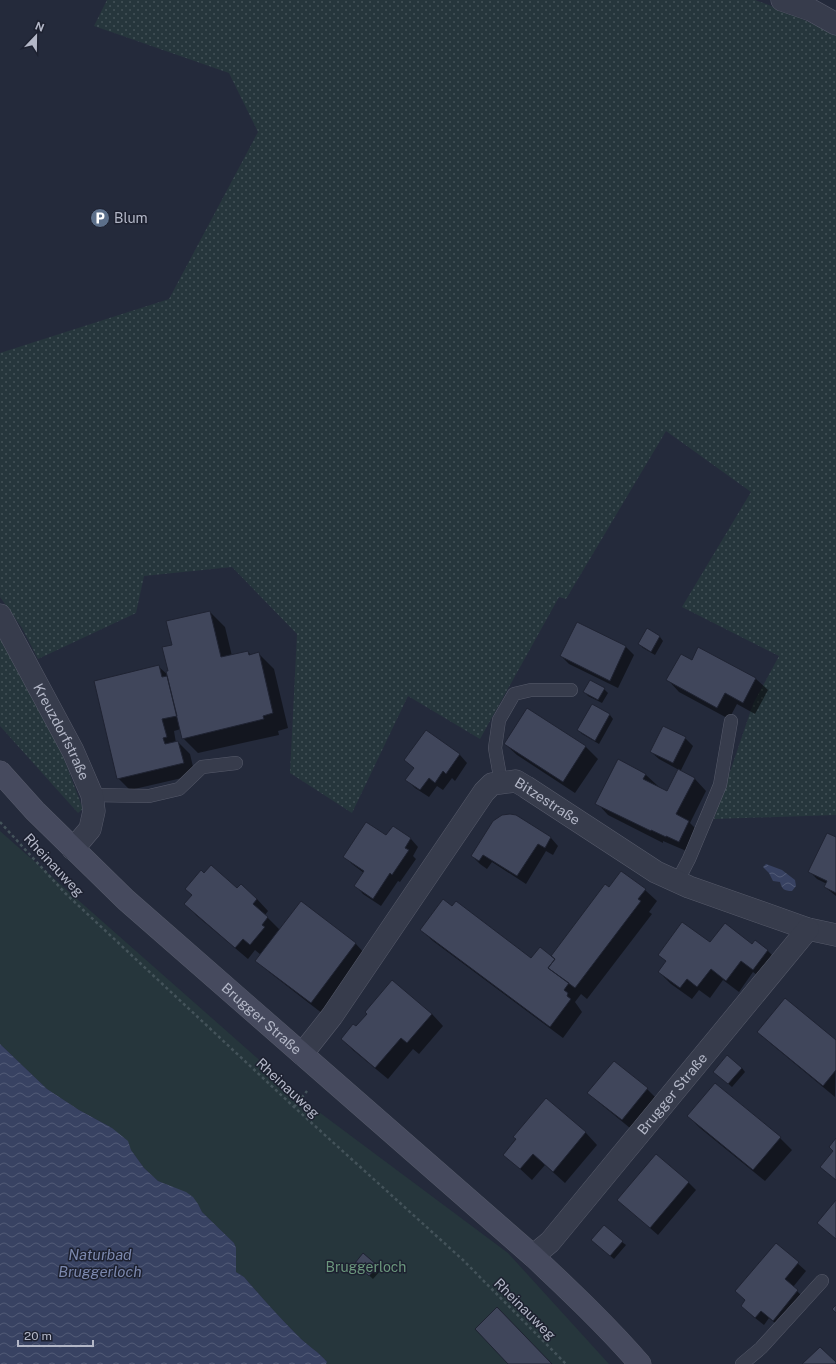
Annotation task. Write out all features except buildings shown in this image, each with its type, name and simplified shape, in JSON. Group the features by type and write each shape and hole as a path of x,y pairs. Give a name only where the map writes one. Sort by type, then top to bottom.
{"main road":[{"name":"Brugger Straße","path":"0,772 35,811 126,900 534,1256 574,1295 640,1364"}],"street":[{"path":"782,0 811,10 836,24"},
{"name":"Kreuzdorfstraße","path":"0,615 73,751 92,795 94,811 90,829 73,849"},
{"name":"Bitzestraße","path":"302,1054 332,1016 484,792 492,784 516,781 656,872 677,882 808,929 836,935"},
{"name":"Brugger Straße","path":"534,1256 550,1242 808,929"}],"lane":[{"path":"501,782 495,748 499,720 514,694 531,690 571,690"},
{"path":"677,882 689,859 720,784 731,721"},
{"path":"92,795 149,796 179,789 202,767 236,764"},
{"path":"742,1364 761,1348 822,1281"}],"path":[{"name":"Rheinauweg","path":"0,822 65,893 294,1107 463,1260 566,1364"}],"green space":[{"path":"107,0 755,0 785,11 836,35 836,815 714,819 753,704 779,656 682,607 751,492 666,431 566,599 559,597 480,739 408,696 352,813 290,773 297,634 232,567 144,576 136,613 38,659 22,628 0,597 0,353 169,299 258,132 229,73 94,26"},
{"path":"0,634 50,722 83,809 78,813 0,726"},
{"name":"Bruggerloch","path":"0,831 315,1109 508,1253 609,1364 326,1364 327,1362 324,1358 299,1337 244,1277 236,1272 236,1248 234,1243 202,1212 198,1204 177,1189 158,1181 144,1168 112,1128 79,1110 47,1089 0,1044"}],"water":[{"path":"766,864 782,870 795,880 796,886 792,891 787,891 784,889 780,882 773,881 769,873 763,867"},
{"name":"Naturbad Bruggerloch","path":"0,1044 47,1089 79,1110 112,1128 128,1141 131,1150 144,1168 158,1181 186,1192 193,1197 202,1212 234,1243 236,1248 236,1272 244,1277 299,1337 324,1358 327,1362 326,1364 0,1364"}],"place":[{"name":"Blum","path":"100,218"}]}
